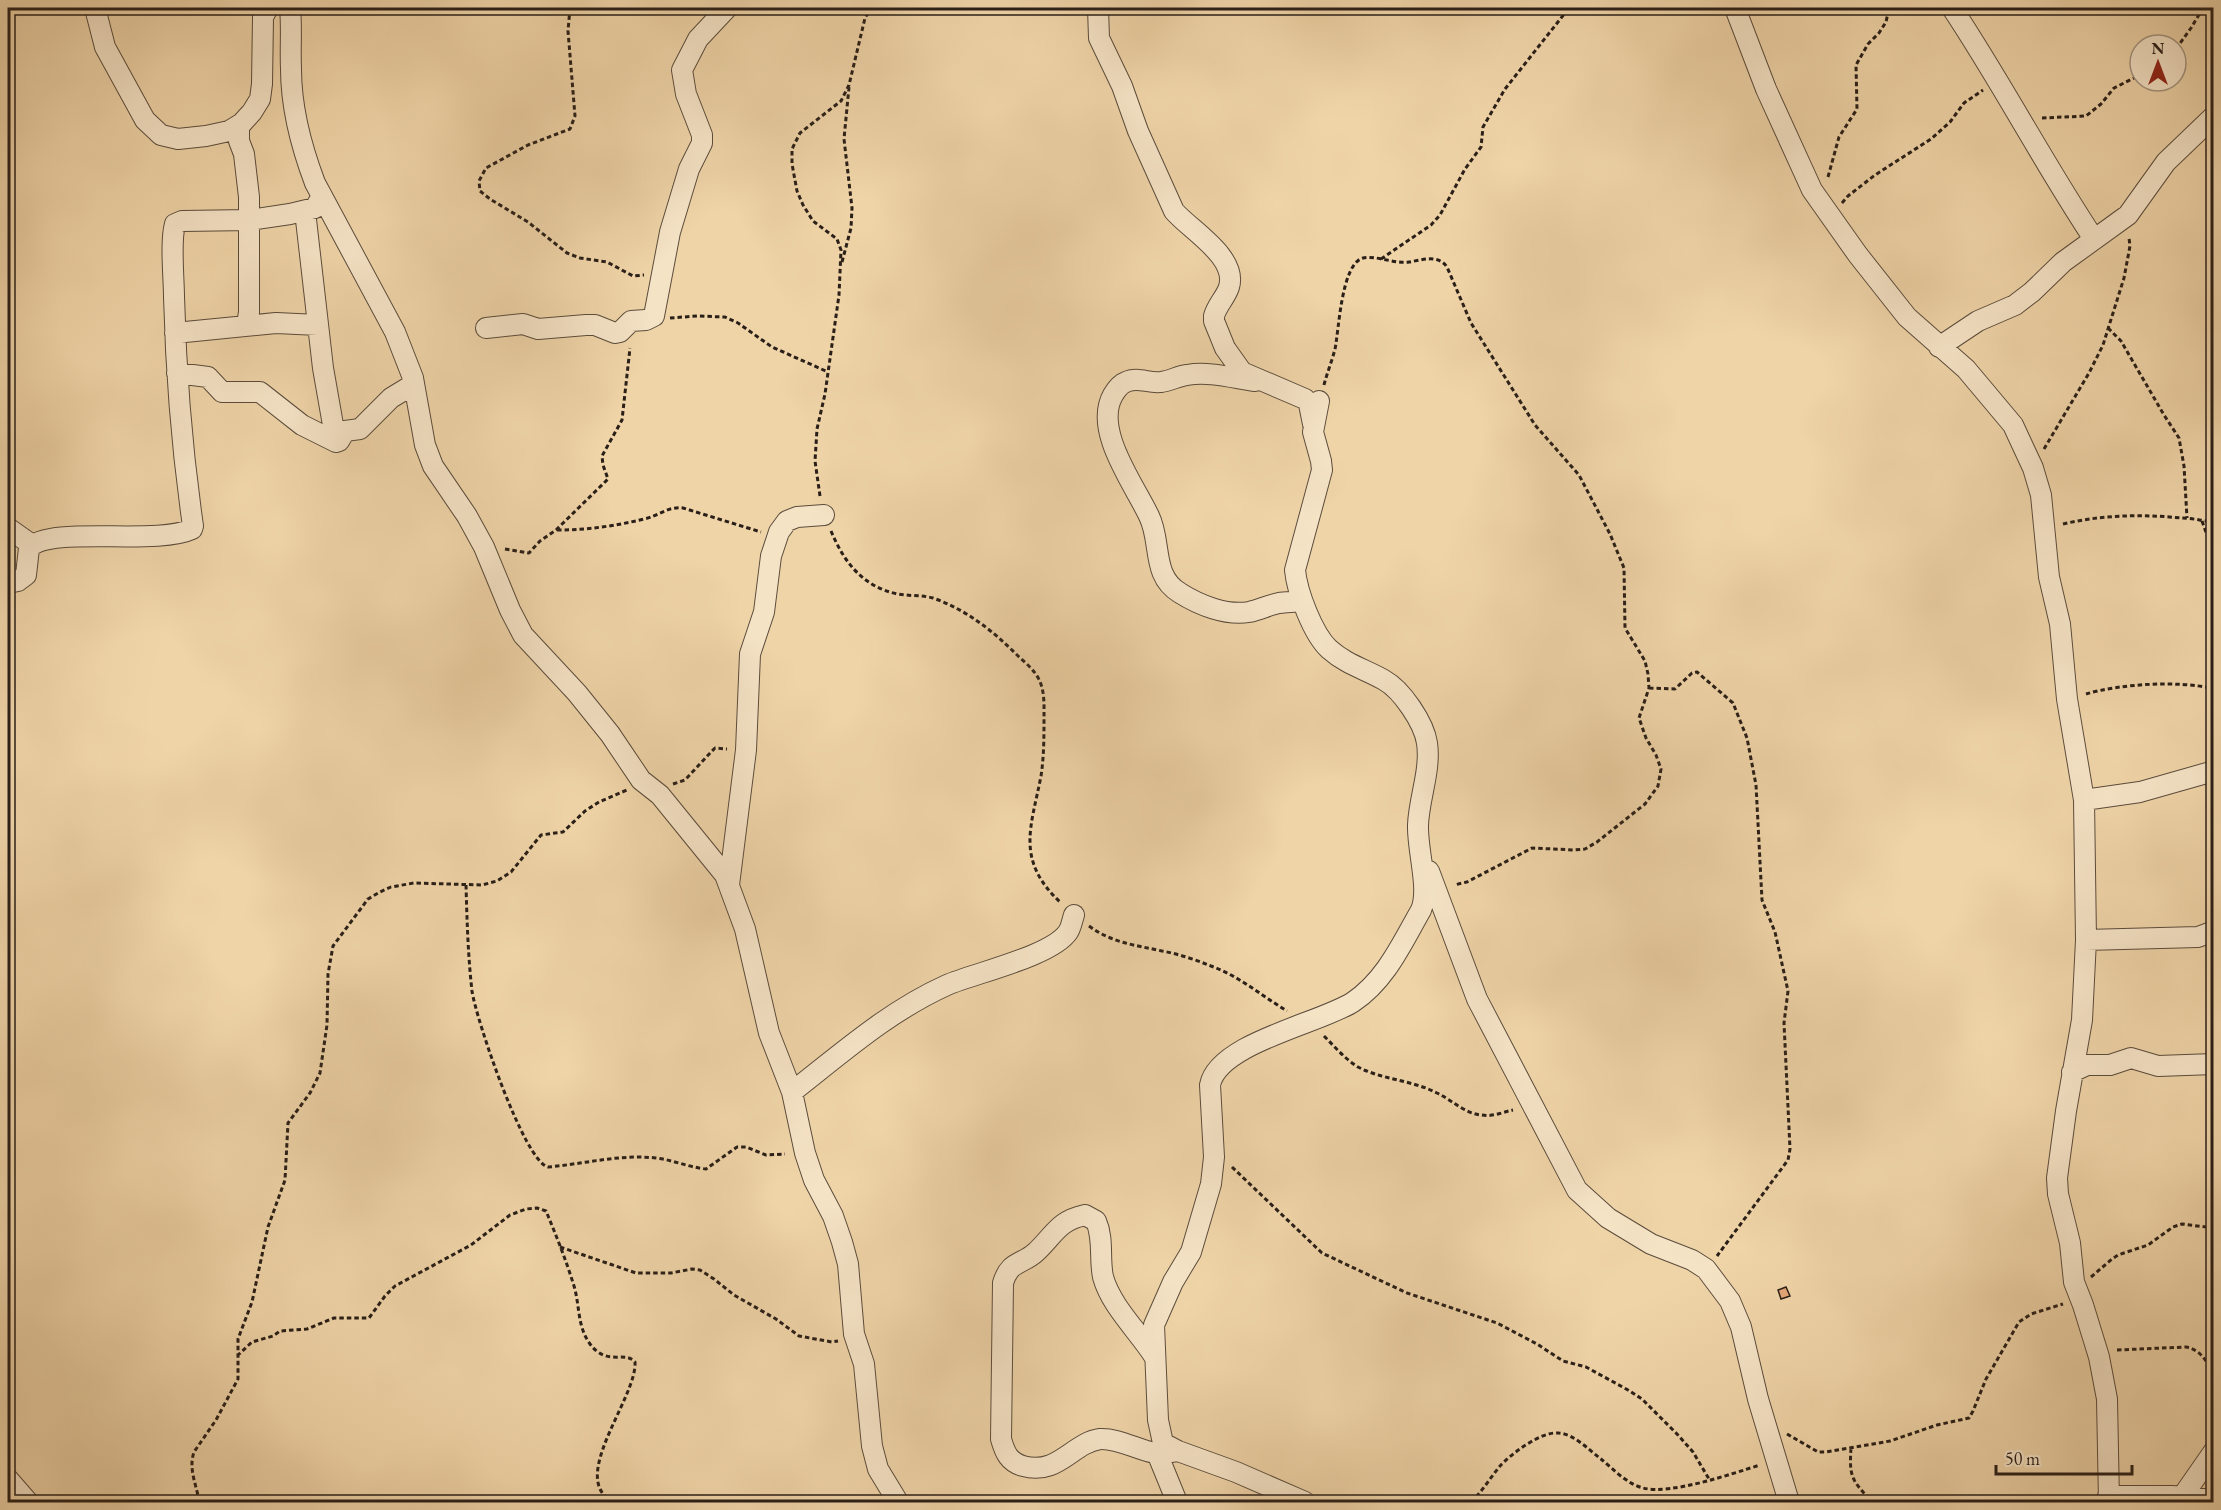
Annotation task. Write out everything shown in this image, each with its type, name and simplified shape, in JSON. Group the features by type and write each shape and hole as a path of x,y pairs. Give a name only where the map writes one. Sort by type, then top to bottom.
{"street":[{"path":"95,8 105,47 145,120 161,135 178,139 229,131 252,112 260,99 263,17 268,8"},
{"path":"290,8 291,70 297,129 307,162 322,196 395,332 414,384 425,445 433,466 467,516 492,564 510,610 523,635 598,718 646,784 660,795 725,875 745,929 769,1033 792,1092 804,1148 814,1180 833,1216 842,1242 848,1264 855,1334 864,1364 872,1446 879,1469 898,1503"},
{"path":"486,328 523,324 538,329 586,324 615,333 620,332 630,321 646,320 654,316 670,232 690,169 702,143 702,135 686,94 682,70 698,39 727,8"},
{"path":"1098,8 1098,38 1122,86 1138,131 1174,212 1215,248 1227,269 1230,280 1229,289 1214,316 1215,325 1225,348 1242,372 1305,399 1309,404 1322,470 1295,570 1302,601 1327,647 1351,665 1392,686 1409,706 1422,727 1427,743 1419,811 1418,847 1425,899 1421,910 1379,979 1353,1002 1288,1028 1250,1047 1219,1067 1212,1075 1210,1085 1213,1149 1211,1184 1191,1252 1173,1282 1154,1325 1160,1436 1163,1444 1236,1472 1305,1503"},
{"path":"1735,8 1766,89 1816,196 1858,255 1907,317 1966,369 2013,425 2033,468 2041,495 2049,577 2060,624 2067,699 2084,800 2083,868 2086,940 2082,1020 2057,1178 2058,1194 2070,1243 2076,1287 2097,1351 2107,1399 2108,1499 2182,1497 2214,1500"},
{"path":"1952,8 1997,79 2051,173 2094,239"},
{"path":"1939,347 1978,321 2015,304 2032,292 2063,262 2128,215 2166,162 2214,116"},
{"path":"239,125 238,141 244,154 250,220 247,325"},
{"path":"8,583 18,581 26,575 29,548 36,542 65,538 120,538 179,534 192,529 177,373 175,224 182,221 250,220 305,211 315,208 322,196"},
{"path":"305,211 318,326 336,442"},
{"path":"175,333 276,323 318,326"},
{"path":"177,373 208,377 218,391 222,392 260,392 302,424 336,442"},
{"path":"1267,383 1204,374 1187,375 1162,382 1126,381 1118,387 1112,397 1107,420 1115,450 1150,519 1164,579 1178,593 1223,611 1238,613 1281,603 1302,601"},
{"path":"336,442 345,432 363,427 391,398 414,384"},
{"path":"1313,425 1319,401"},
{"path":"729,885 746,750 750,654 752,642 764,612 771,556 777,537 787,521 797,517 824,514"},
{"path":"8,528 32,545"},
{"path":"2084,800 2140,792 2214,771"},
{"path":"1418,847 1477,999 1577,1190 1608,1218 1651,1244 1692,1260 1706,1269 1730,1301 1741,1327 1763,1418 1789,1503"},
{"path":"792,1092 891,1015 947,986 1035,954 1060,942 1069,932 1074,915"},
{"path":"2086,940 2198,937 2214,931"},
{"path":"2072,1072 2087,1065 2110,1065 2131,1058 2158,1066 2214,1064"},
{"path":"1156,1360 1114,1301 1104,1278 1100,1256 1101,1232 1096,1221 1085,1215 1060,1224 1035,1254 1012,1265 1006,1273 1003,1283 1001,1439 1005,1454 1016,1464 1032,1468 1051,1466 1097,1440 1103,1439 1157,1453 1178,1451"},
{"path":"2182,1497 2214,1451"},
{"path":"1157,1453 1177,1503"},
{"path":"8,1479 28,1503"}],"path":[{"path":"570,8 568,31 575,116 570,129 528,145 486,168 479,181 480,190 489,199 528,222 567,253 580,258 607,262 633,276 653,272 665,255"},
{"path":"840,268 850,228 852,208 844,139 849,85 865,18 871,8"},
{"path":"1379,260 1431,225 1440,215 1480,147 1483,127 1505,89 1569,8"},
{"path":"1816,196 1827,178 1839,137 1857,109 1856,65 1868,44 1886,22 1889,8"},
{"path":"2187,33 2203,8"},
{"path":"1831,216 1848,196 1875,175 1931,139 1950,122 1964,103 1997,79"},
{"path":"2019,116 2042,118 2086,116 2101,104 2114,88 2128,81"},
{"path":"849,85 840,101 800,133 792,149 792,164 797,190 813,221 837,239 841,250 839,295 825,394 816,429 815,461 824,514 844,558 863,578 879,589 930,597 961,609 991,630 1036,673 1043,690 1044,741 1041,773 1028,836 1032,861 1044,882 1056,898 1074,915 1103,936 1128,945 1164,951 1214,967 1286,1010 1309,1021 1356,1065 1371,1072 1419,1085 1468,1112 1481,1116 1492,1116 1517,1110 1538,1113"},
{"path":"2033,468 2089,373 2108,328 2124,278 2130,246 2128,215"},
{"path":"1319,401 1335,347 1341,296 1356,263 1360,259 1399,264 1434,259 1445,264 1471,323 1521,403 1535,424 1579,475 1610,534 1624,568 1625,628 1645,661 1648,674 1648,688 1640,718 1646,738 1656,754 1661,769 1658,786 1645,804 1585,849 1532,848 1467,882 1436,889"},
{"path":"654,316 682,319 697,316 725,317 738,323 772,347 828,372"},
{"path":"492,564 504,549 527,554 556,530 608,479 602,456 622,420 630,353 630,321"},
{"path":"2108,328 2121,342 2179,438 2184,466 2187,519"},
{"path":"556,530 586,530 633,522 653,517 672,507 683,508 777,537"},
{"path":"2045,528 2103,517 2214,522"},
{"path":"2202,521 2214,555"},
{"path":"1648,688 1675,689 1692,673 1697,672 1733,703 1747,738 1755,785 1762,900 1775,932 1788,991 1784,1023 1790,1149 1788,1160 1706,1269"},
{"path":"2067,699 2102,689 2126,687 2195,685 2214,689"},
{"path":"199,1503 191,1461 194,1452 212,1427 235,1387 238,1372 238,1339 252,1302 268,1227 285,1180 288,1123 310,1093 320,1073 327,1025 328,974 333,946 368,899 391,887 414,883 482,885 497,881 518,864 542,835 563,832 585,811 599,802 646,784 685,780 715,748 746,750"},
{"path":"466,885 472,994 486,1041 510,1106 521,1132 543,1166 566,1165 604,1158 654,1158 669,1160 682,1166 706,1169 738,1147 746,1147 762,1155 772,1156 804,1148"},
{"path":"1213,1149 1322,1253 1407,1293 1497,1323 1563,1361 1586,1367 1629,1390 1642,1399 1677,1434 1693,1452 1709,1479"},
{"path":"237,1356 252,1342 280,1331 307,1329 334,1318 369,1318 395,1286 457,1253 510,1215 526,1209 537,1208 546,1211 574,1286 582,1330 599,1353 609,1358 627,1357 635,1362 633,1380 607,1437 598,1469 600,1488 604,1496 615,1503"},
{"path":"1763,1418 1818,1452 1890,1441 1937,1425 1969,1418 1986,1379 2019,1322 2031,1314 2062,1304 2076,1287 2098,1273 2118,1255 2142,1249 2173,1227 2182,1224 2214,1228"},
{"path":"560,1247 636,1273 699,1270 734,1295 807,1338 832,1342 855,1334"},
{"path":"2097,1351 2186,1347 2200,1352 2214,1373"},
{"path":"1471,1503 1501,1465 1532,1441 1549,1433 1560,1432 1574,1438 1626,1479 1641,1487 1654,1489 1709,1479 1775,1461"},
{"path":"1851,1448 1852,1480 1872,1503"}],"building":[{"path":"1786,1287 1790,1296 1781,1299 1778,1290"}]}
